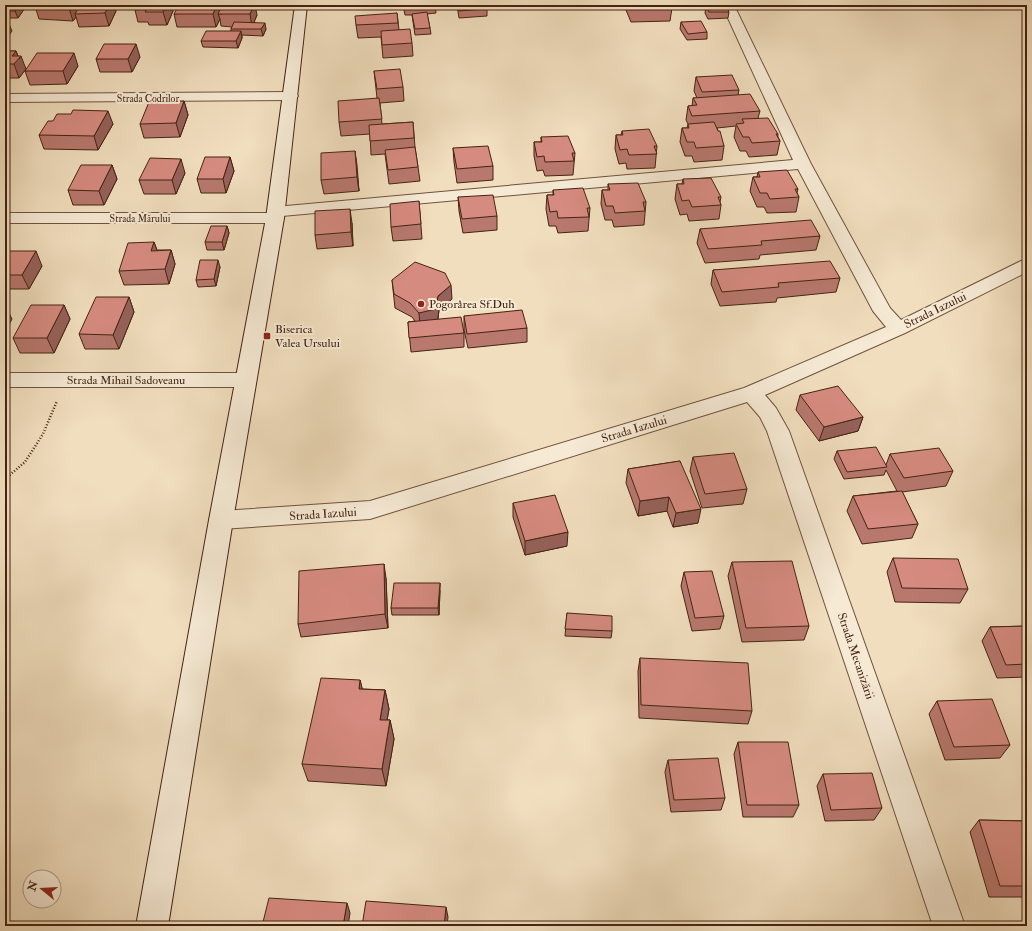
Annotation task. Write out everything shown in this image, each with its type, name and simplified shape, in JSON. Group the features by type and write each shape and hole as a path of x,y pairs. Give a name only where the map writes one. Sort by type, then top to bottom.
{"street":[{"path":"152,926 221,520 275,215 291,96 301,5"},
{"path":"728,5 803,164 882,311 898,329"},
{"name":"Strada Codrilor","path":"5,98 291,96"},
{"name":"Strada Mărului","path":"5,218 275,215 803,164"},
{"name":"Strada Iazului","path":"221,520 370,510 751,393 898,329 1027,265"},
{"name":"Strada Mihail Sadoveanu","path":"5,380 246,380"},
{"name":"Strada Mecanizării","path":"751,393 769,413 778,431 949,926"}],"path":[{"path":"5,479 25,462 43,434 66,380"}],"building":[{"path":"5,5 20,5 15,11 5,11"},
{"path":"71,5 69,8 35,6"},
{"path":"80,5 109,5 105,13 75,14"},
{"path":"137,5 167,5 163,12 145,12 147,9 135,10"},
{"path":"179,5 217,5 213,14 174,14"},
{"path":"222,5 254,5 250,14 218,14"},
{"path":"457,5 485,5 487,9 458,11"},
{"path":"630,5 670,5 672,8 632,9"},
{"path":"726,5 729,12 709,12 706,6"},
{"path":"427,12 430,28 415,29 412,14"},
{"path":"397,13 398,23 356,25 355,16"},
{"path":"701,21 707,32 688,34 681,22"},
{"path":"234,22 265,23 261,29 231,29"},
{"path":"5,24 9,24 5,30"},
{"path":"410,29 412,43 382,45 381,31"},
{"path":"206,31 241,31 236,41 201,41"},
{"path":"104,44 136,44 128,59 96,59"},
{"path":"5,51 16,51 12,56 21,56 14,64 5,64"},
{"path":"37,53 74,53 63,71 25,71"},
{"path":"400,69 403,87 377,89 374,71"},
{"path":"732,75 739,90 702,92 696,77"},
{"path":"750,94 760,111 692,116 688,106 697,105 693,98"},
{"path":"379,98 382,119 339,122 338,101"},
{"path":"184,101 176,123 140,124 149,102"},
{"path":"73,110 108,111 94,136 39,135 48,121 53,121 57,114 71,114"},
{"path":"768,118 778,134 776,134 780,141 752,143 749,137 743,137 736,124 744,123 742,119"},
{"path":"413,122 414,138 370,141 369,125"},
{"path":"714,122 718,131 720,131 724,146 696,148 694,142 687,142 682,128 689,128 688,124"},
{"path":"649,129 657,146 654,146 657,154 629,155 627,149 620,150 616,135 623,135 622,131"},
{"path":"568,136 575,153 572,153 574,161 545,162 544,156 537,157 534,142 542,142 541,137"},
{"path":"488,146 493,166 457,169 453,148"},
{"path":"415,147 418,167 388,170 385,150"},
{"path":"355,151 357,177 321,180 321,153"},
{"path":"205,157 230,157 223,179 197,179"},
{"path":"150,158 181,159 172,180 139,180"},
{"path":"81,165 112,165 99,191 68,190"},
{"path":"787,170 798,189 795,189 799,197 770,199 767,193 760,193 753,177 760,177 758,172"},
{"path":"711,178 721,197 718,197 721,205 692,207 689,200 682,201 677,184 684,184 683,179"},
{"path":"638,183 646,202 643,202 645,211 615,213 613,206 606,206 602,190 610,190 608,184"},
{"path":"583,188 590,208 587,208 589,217 558,218 557,211 550,212 547,195 554,195 553,190"},
{"path":"493,195 497,216 462,219 458,197"},
{"path":"419,201 421,224 391,227 390,204"},
{"path":"350,209 351,232 315,235 315,211"},
{"path":"811,220 820,236 761,241 762,245 708,249 700,229"},
{"path":"211,226 227,226 222,242 205,242"},
{"path":"154,242 151,251 171,250 165,269 119,271 128,243"},
{"path":"5,251 36,251 22,275 5,275"},
{"path":"200,260 218,260 214,279 196,280"},
{"path":"830,261 840,278 778,283 779,287 722,292 713,270"},
{"path":"415,262 445,273 451,285 438,296 436,309 419,313 410,303 394,294 392,280"},
{"path":"96,297 129,297 113,335 79,334"},
{"path":"31,305 64,305 47,338 13,338"},
{"path":"522,310 527,328 467,334 464,316"},
{"path":"461,317 464,333 409,338 408,322"},
{"path":"838,386 863,417 824,427 800,395"},
{"path":"876,447 887,467 847,472 837,451"},
{"path":"939,448 953,471 904,478 890,454"},
{"path":"734,453 747,489 705,494 693,457"},
{"path":"680,461 701,509 676,513 669,497 640,501 628,469"},
{"path":"902,491 918,524 868,529 853,496"},
{"path":"555,495 568,532 525,541 513,503"},
{"path":"893,558 958,559 968,589 902,588"},
{"path":"792,561 809,626 746,628 732,562"},
{"path":"384,564 385,614 298,624 299,571"},
{"path":"712,571 724,616 695,618 684,572"},
{"path":"394,583 440,583 438,608 391,608"},
{"path":"567,613 612,616 612,631 565,629"},
{"path":"1027,626 1027,664 1006,665 990,627"},
{"path":"640,658 748,663 752,711 641,705"},
{"path":"321,678 360,680 359,689 385,690 380,720 390,720 382,769 302,764"},
{"path":"992,699 1010,745 954,747 937,701"},
{"path":"738,742 788,742 799,805 747,805"},
{"path":"718,758 725,798 674,800 668,760"},
{"path":"872,773 882,808 831,810 823,774"},
{"path":"979,820 1027,821 1027,886 1000,886"},
{"path":"269,898 347,903 343,926 262,926"},
{"path":"366,901 446,907 444,926 362,926"}],"place":[{"name":"Pogorârea Sf.Duh","path":"421,304"},
{"name":"Biserica Valea Ursului","path":"267,336"}]}
